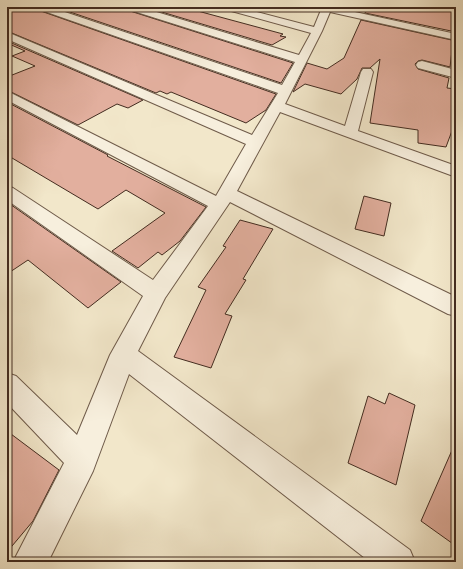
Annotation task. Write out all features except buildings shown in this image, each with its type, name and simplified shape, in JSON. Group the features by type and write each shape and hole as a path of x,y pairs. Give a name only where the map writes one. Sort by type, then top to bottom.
{"street":[{"path":"41,7 281,98 350,133 456,172"},
{"path":"130,7 302,60"},
{"path":"227,7 317,31"},
{"path":"30,562 82,460 123,355 156,293 223,199 302,60 317,31 324,8 456,38"},
{"path":"7,34 255,142"},
{"path":"422,65 456,74"},
{"path":"350,133 367,72"},
{"path":"7,95 223,199 456,306"},
{"path":"7,192 156,293"},
{"path":"123,355 398,562"},
{"path":"7,385 82,460"}]}
